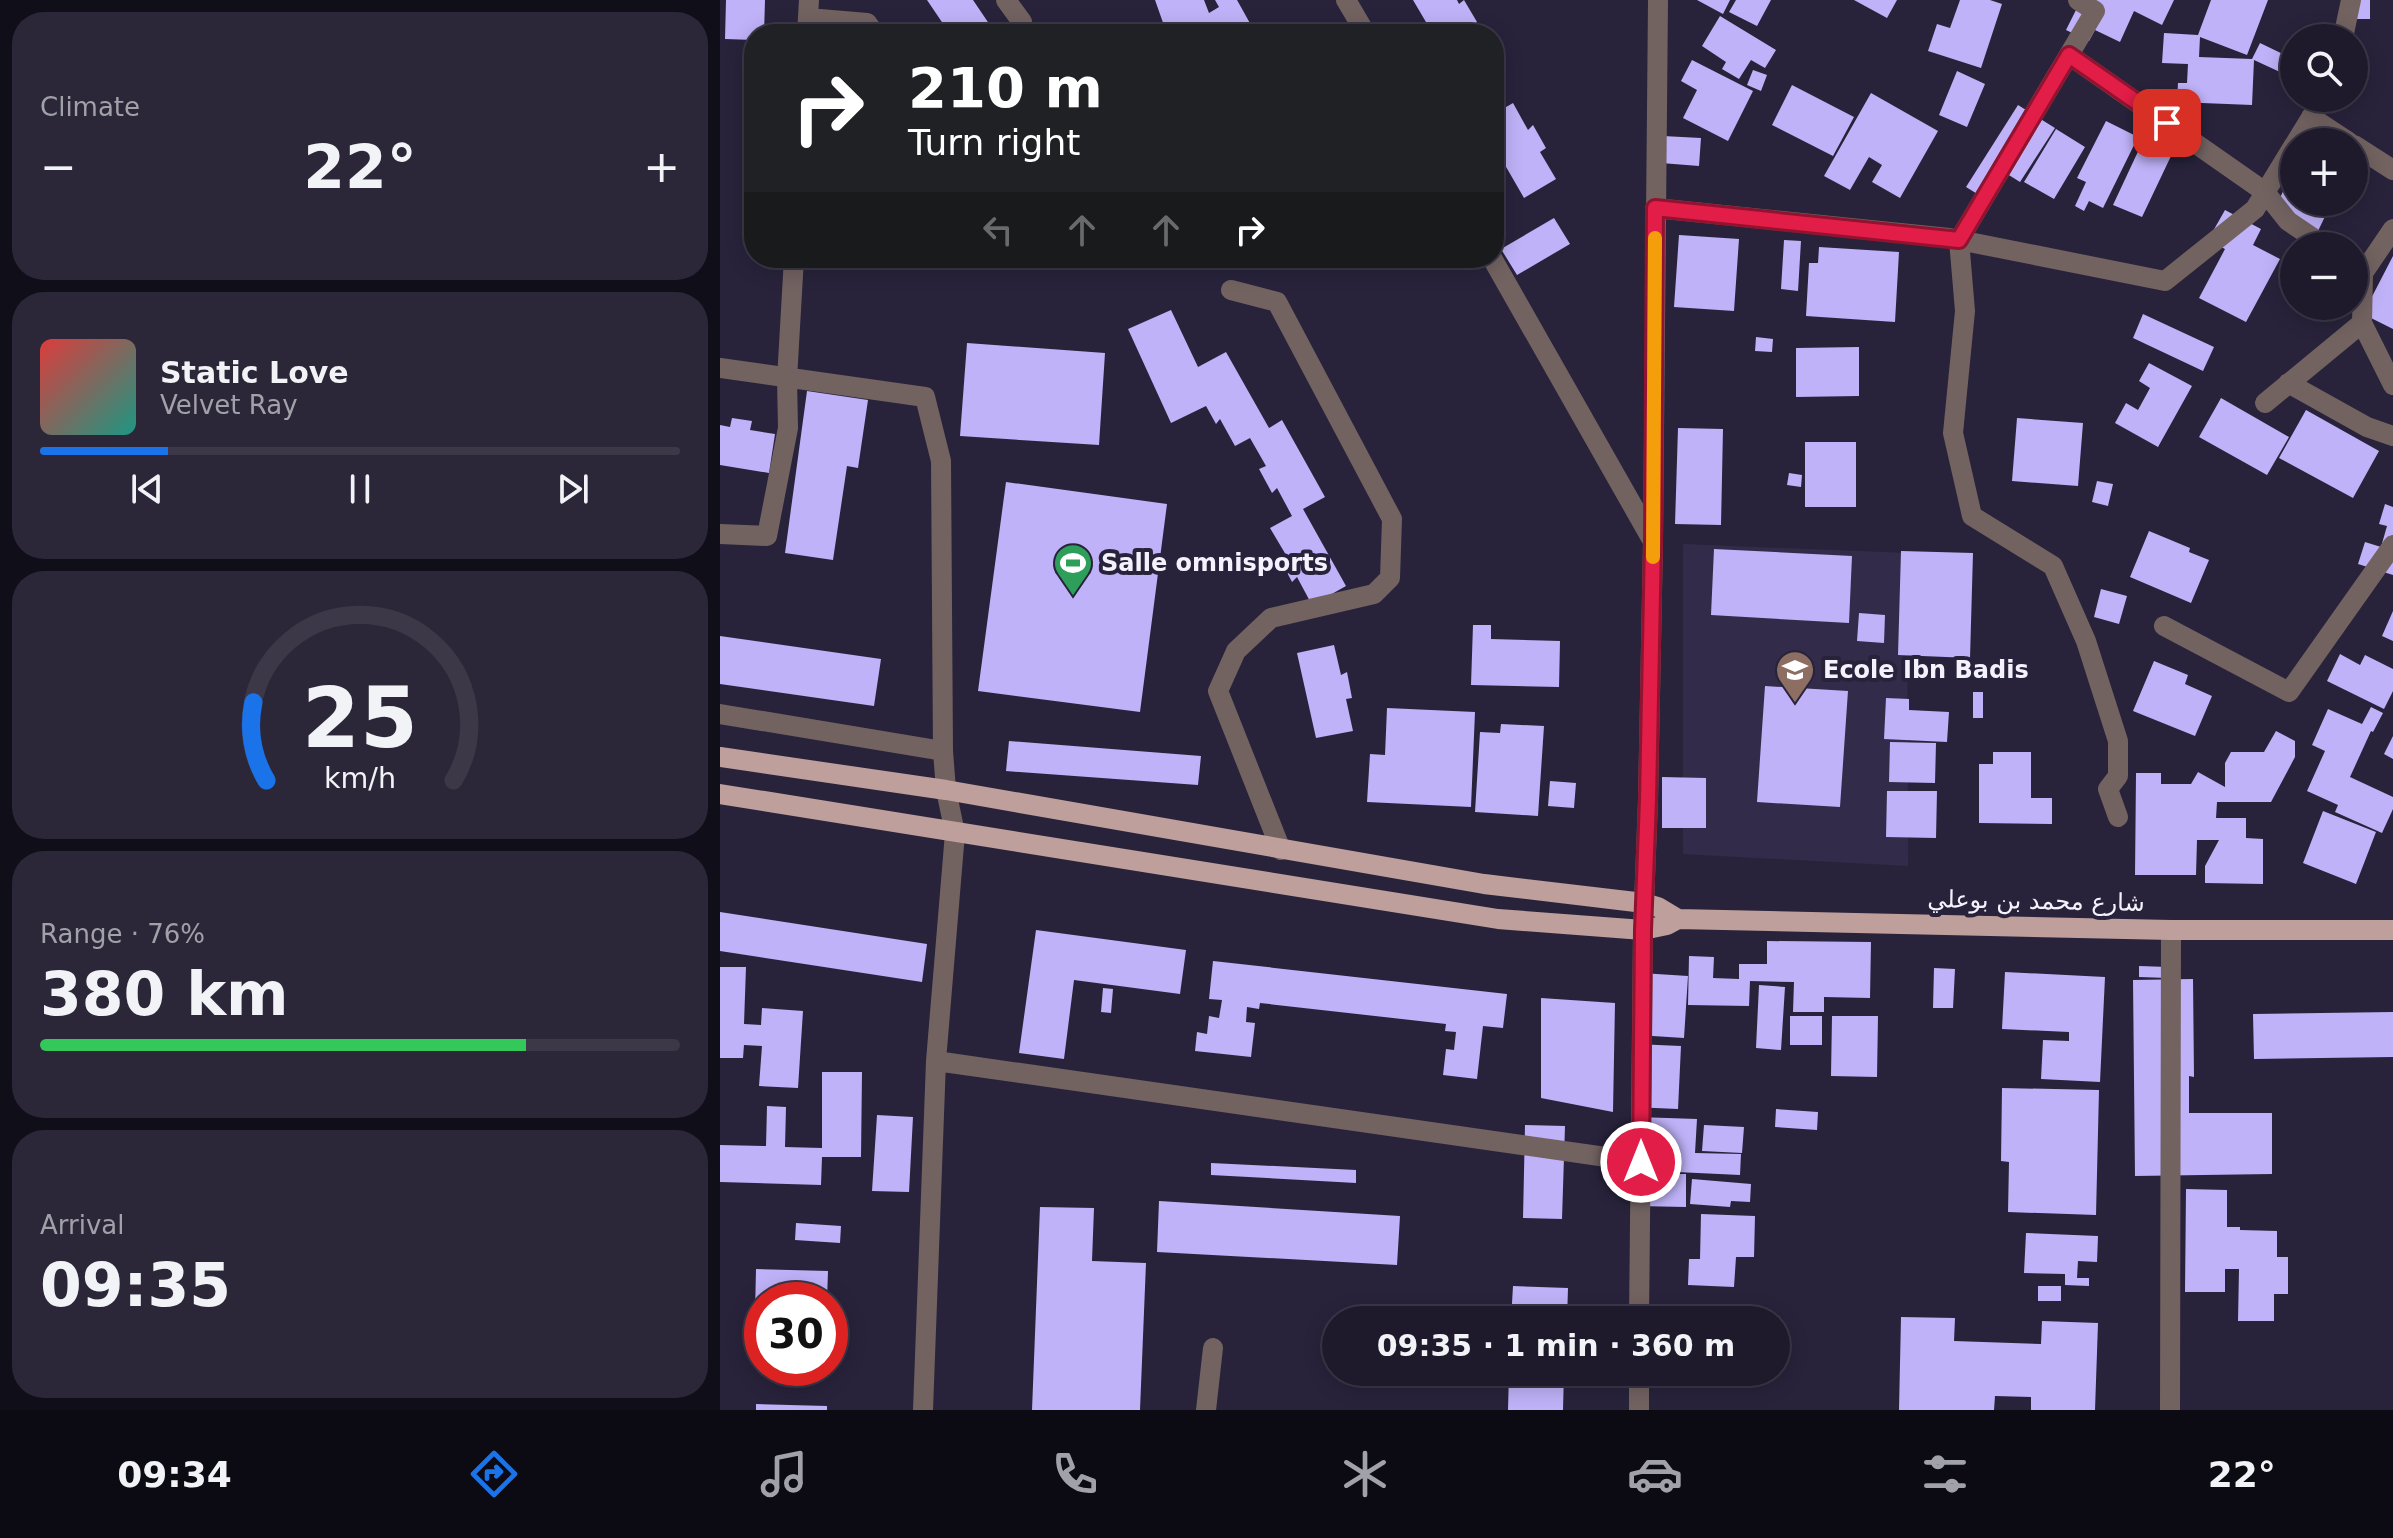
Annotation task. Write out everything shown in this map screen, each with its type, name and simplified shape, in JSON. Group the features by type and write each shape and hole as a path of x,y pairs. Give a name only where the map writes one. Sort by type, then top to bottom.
{"main road":[{"path":"720,757 946,790 1484,884 1644,903 1678,919"},
{"path":"720,794 1498,919 1643,930 1667,925 1678,919"},
{"name":"شارع محمد بن بوعلي","path":"1678,919 2171,930 2393,930"}],"street":[{"path":"1006,0 1022,22"},
{"path":"1346,0 1360,24"},
{"path":"1639,1306 1643,930 1653,542 1658,0"},
{"path":"2078,0 2095,11 1959,240 1965,311 1953,433 1972,516 2053,566 2086,641 2118,741 2118,776 2108,789 2118,817"},
{"path":"2346,24 2351,0"},
{"path":"808,17 868,24"},
{"path":"2069,55 2265,192 2288,221 2304,232"},
{"path":"2304,128 2314,112"},
{"path":"2311,117 2328,128"},
{"path":"2368,154 2393,170"},
{"path":"1655,208 1959,240 2165,281 2255,209 2280,168"},
{"path":"2368,259 2393,229"},
{"path":"720,534 767,536 788,428 787,379 793,268"},
{"path":"1498,268 1653,542"},
{"path":"1231,290 1277,302 1392,519 1390,578 1374,594 1271,618 1236,651 1218,691 1281,850"},
{"path":"2362,320 2393,385"},
{"path":"2265,403 2362,323"},
{"path":"720,368 925,397 941,461 943,751 946,790 955,833 936,1061 923,1410"},
{"path":"2288,383 2367,427 2393,436"},
{"path":"2164,626 2289,692 2393,545"},
{"path":"720,714 943,751"},
{"path":"2170,1410 2171,930"},
{"path":"936,1061 1641,1162"},
{"path":"1206,1410 1213,1348"},
{"path":"1639,1386 1639,1410"}],"shaded area":[{"name":"Ecole Ibn Badis","path":"1683,544 1907,553 1908,866 1683,854"}],"building":[{"path":"726,0 765,0 764,24 744,24 744,40 725,39"},
{"path":"927,0 973,0 989,24 943,24"},
{"path":"1155,0 1204,0 1209,13 1219,7 1215,0 1237,0 1250,24 1163,24"},
{"path":"1413,0 1457,0 1459,4 1464,0 1477,22 1474,24 1427,24"},
{"path":"1697,0 1730,0 1723,14"},
{"path":"1736,0 1771,0 1757,26 1729,12"},
{"path":"1854,0 1897,0 1887,18"},
{"path":"1960,0 1990,0 2002,4 1981,68 1928,51 1937,24 1950,28"},
{"path":"2081,0 2174,0 2162,25 2134,11 2120,42 2095,30 2089,41 2066,30"},
{"path":"2211,0 2268,0 2247,55 2200,37 2199,57 2252,59 2260,43 2280,53 2280,72 2254,60 2252,105 2177,102 2178,83 2187,83 2188,64 2162,63 2164,33 2198,35"},
{"path":"2343,0 2370,0 2370,19 2342,19"},
{"path":"1720,16 1776,50 1765,68 1751,60 1739,79 1722,69 1726,62 1702,46"},
{"path":"1692,60 1753,91 1728,141 1683,118 1697,90 1681,81"},
{"path":"1753,70 1767,75 1761,91 1747,85"},
{"path":"1957,71 1985,84 1967,127 1939,115"},
{"path":"1792,85 1854,117 1833,156 1772,125"},
{"path":"1871,93 1938,131 1900,198 1872,182 1882,165 1869,157 1850,190 1824,176"},
{"path":"1513,103 1528,130 1533,125 1546,148 1540,152 1556,179 1524,198 1504,163 1504,108"},
{"path":"2018,105 2055,128 2020,182 2004,172 1987,200 1966,187"},
{"path":"2106,121 2138,137 2103,208 2089,201 2084,211 2075,206 2086,182 2077,178"},
{"path":"2056,129 2085,147 2054,199 2024,182"},
{"path":"1663,136 1701,138 1699,166 1661,163"},
{"path":"2142,143 2171,156 2142,217 2113,205"},
{"path":"2280,198 2280,213 2274,210"},
{"path":"2225,210 2261,229 2253,245 2280,259 2246,322 2199,298 2225,249 2208,240"},
{"path":"2287,216 2325,216 2318,231"},
{"path":"1554,218 1570,244 1517,275 1504,254 1504,247"},
{"path":"1679,235 1739,239 1734,311 1674,307"},
{"path":"1784,240 1801,241 1798,291 1781,289"},
{"path":"1819,247 1899,252 1895,322 1806,316 1809,263 1818,263"},
{"path":"2393,256 2393,329 2368,316 2368,304"},
{"path":"1171,310 1198,367 1226,352 1269,428 1282,420 1325,497 1303,509 1346,586 1312,605 1297,577 1292,582 1280,559 1286,555 1270,528 1292,516 1277,488 1272,493 1259,469 1266,466 1250,438 1235,446 1220,419 1216,424 1206,406 1171,423 1128,329"},
{"path":"2143,314 2214,347 2203,371 2133,338"},
{"path":"1756,337 1773,339 1772,352 1755,351"},
{"path":"967,343 1105,353 1099,445 960,436"},
{"path":"1859,347 1859,396 1796,397 1796,348"},
{"path":"2149,363 2192,386 2158,447 2115,423 2126,403 2138,410 2150,388 2139,381"},
{"path":"807,391 868,400 858,468 847,466 833,560 785,553"},
{"path":"2221,398 2289,437 2267,475 2199,437"},
{"path":"2306,410 2379,451 2353,498 2279,458"},
{"path":"732,418 752,421 750,430 775,434 769,473 720,465 720,425 730,427"},
{"path":"2017,418 2083,423 2078,486 2012,481"},
{"path":"1678,428 1723,429 1721,525 1675,524"},
{"path":"1805,442 1856,442 1856,507 1805,507"},
{"path":"1789,473 1802,475 1801,487 1787,485"},
{"path":"2097,481 2113,484 2108,506 2092,502"},
{"name":"Salle omnisports","path":"1006,482 1167,504 1140,712 978,691"},
{"path":"2385,504 2393,507 2393,575 2358,564 2365,542 2381,547 2387,526 2379,524"},
{"path":"2149,531 2190,548 2189,552 2209,560 2191,603 2130,577"},
{"path":"1714,549 1852,556 1849,623 1711,615"},
{"path":"1901,551 1973,553 1970,658 1898,655"},
{"path":"2101,589 2127,596 2119,624 2094,617"},
{"path":"2393,611 2393,641 2382,636"},
{"path":"1859,613 1885,615 1884,643 1857,641"},
{"path":"1473,625 1491,625 1491,639 1560,641 1559,687 1471,685"},
{"path":"720,636 881,659 874,706 720,684"},
{"path":"1334,645 1341,675 1347,672 1352,698 1346,699 1353,731 1316,738 1297,653"},
{"path":"2340,654 2360,665 2365,655 2393,669 2393,691 2384,709 2327,681"},
{"path":"2154,661 2188,675 2185,684 2212,696 2195,736 2133,711"},
{"path":"1765,686 1848,691 1840,807 1757,802"},
{"path":"1973,692 1983,692 1983,718 1973,718"},
{"path":"1886,698 1909,699 1909,710 1949,712 1947,742 1884,739"},
{"path":"2371,707 2383,713 2371,731 2350,777 2393,797 2393,809 2382,833 2335,812 2338,805 2307,791 2325,751 2312,745 2328,709 2362,724"},
{"path":"1387,708 1475,712 1471,807 1367,802 1370,754 1385,755"},
{"path":"1501,724 1544,726 1538,816 1475,812 1480,732 1500,733"},
{"path":"2276,731 2295,741 2295,757 2271,802 2217,802 2216,818 2246,818 2246,838 2263,839 2263,884 2205,883 2205,866 2219,840 2197,840 2196,875 2135,875 2136,773 2161,773 2161,784 2191,784 2198,772 2225,787 2225,763 2231,752 2264,752"},
{"path":"2393,736 2393,759 2384,754"},
{"path":"1009,741 1201,756 1198,785 1006,771"},
{"path":"1890,742 1936,743 1935,783 1889,782"},
{"path":"1993,752 2031,752 2031,798 2052,798 2052,824 1979,823 1979,764 1993,764"},
{"path":"1662,777 1706,778 1706,828 1662,828"},
{"path":"1550,781 1576,783 1574,808 1548,806"},
{"path":"1887,791 1937,791 1936,838 1886,837"},
{"path":"2323,811 2376,832 2356,884 2303,863"},
{"path":"720,912 927,944 922,982 720,951"},
{"path":"1036,930 1186,950 1180,994 1074,980 1064,1059 1019,1053"},
{"path":"1767,941 1871,942 1870,998 1824,997 1824,1012 1793,1012 1794,982 1750,981 1749,1006 1688,1005 1689,956 1714,957 1713,978 1739,979 1739,964 1767,964"},
{"path":"1213,961 1507,994 1503,1028 1483,1026 1477,1079 1443,1075 1446,1049 1454,1050 1456,1032 1445,1031 1446,1024 1260,1003 1259,1009 1247,1007 1246,1022 1255,1023 1251,1057 1195,1051 1197,1032 1207,1034 1209,1016 1219,1018 1222,1000 1209,999"},
{"path":"2139,966 2168,967 2168,978 2139,977"},
{"path":"720,967 746,967 744,1024 761,1025 762,1008 803,1011 798,1088 759,1086 762,1046 744,1045 743,1058 720,1058"},
{"path":"1934,968 1955,969 1953,1008 1933,1008"},
{"path":"2005,972 2105,977 2100,1082 2041,1079 2043,1040 2069,1041 2069,1032 2002,1029"},
{"path":"1641,973 1688,976 1684,1038 1637,1035"},
{"path":"2193,979 2194,1077 2189,1076 2189,1113 2272,1113 2272,1174 2135,1176 2133,980"},
{"path":"1759,985 1785,987 1781,1050 1756,1048"},
{"path":"1103,988 1113,989 1111,1013 1101,1012"},
{"path":"1541,998 1615,1003 1613,1112 1541,1098"},
{"path":"2393,1012 2393,1057 2254,1059 2253,1014"},
{"path":"1790,1016 1822,1016 1822,1045 1790,1045"},
{"path":"1832,1016 1878,1016 1877,1077 1831,1076"},
{"path":"1635,1044 1681,1046 1678,1109 1632,1107"},
{"path":"822,1072 862,1072 861,1157 822,1157 821,1185 720,1182 720,1145 766,1146 767,1106 786,1107 785,1147 822,1148"},
{"path":"2002,1088 2099,1090 2096,1215 2008,1212 2009,1162 2001,1161"},
{"path":"1776,1109 1818,1112 1817,1130 1775,1127"},
{"path":"877,1115 913,1117 909,1192 872,1191"},
{"path":"1637,1117 1697,1119 1695,1153 1741,1154 1740,1175 1634,1170"},
{"path":"1525,1125 1565,1126 1562,1219 1523,1218"},
{"path":"1704,1125 1744,1127 1742,1153 1702,1151"},
{"path":"1211,1163 1356,1170 1356,1183 1211,1175"},
{"path":"1639,1174 1686,1174 1686,1207 1638,1206"},
{"path":"1692,1179 1751,1184 1750,1202 1731,1201 1730,1207 1690,1204"},
{"path":"2186,1189 2227,1190 2227,1227 2277,1231 2277,1257 2288,1257 2288,1294 2274,1294 2274,1321 2238,1321 2239,1269 2225,1269 2225,1292 2185,1292"},
{"path":"1159,1201 1400,1216 1397,1265 1157,1252"},
{"path":"1040,1207 1094,1208 1092,1261 1146,1263 1140,1410 1032,1410"},
{"path":"1701,1214 1755,1216 1754,1257 1736,1257 1734,1287 1688,1285 1689,1259 1700,1259"},
{"path":"796,1223 841,1226 840,1243 795,1240"},
{"path":"2026,1233 2098,1236 2097,1262 2078,1261 2077,1278 2089,1278 2089,1286 2065,1285 2065,1274 2024,1273"},
{"path":"756,1269 828,1271 828,1282 756,1282"},
{"path":"1513,1286 1568,1288 1567,1306 1512,1306"},
{"path":"2038,1286 2061,1286 2061,1301 2038,1301"},
{"path":"1901,1317 1955,1318 1954,1341 2041,1344 2042,1321 2098,1323 2095,1410 2031,1410 2031,1397 1995,1396 1994,1410 1899,1410"},
{"path":"1509,1386 1564,1386 1563,1410 1508,1410"},
{"path":"756,1404 827,1406 827,1410 756,1410"}],"slow traffic":[{"path":"1653,557 1655,238"}],"place":[{"name":"Salle omnisports","path":"1073,597"},
{"name":"Ecole Ibn Badis","path":"1795,704"}],"route":[{"path":"1641,1162 1643,930 1653,542 1655,208 1959,240 2069,55 2167,123"}]}
